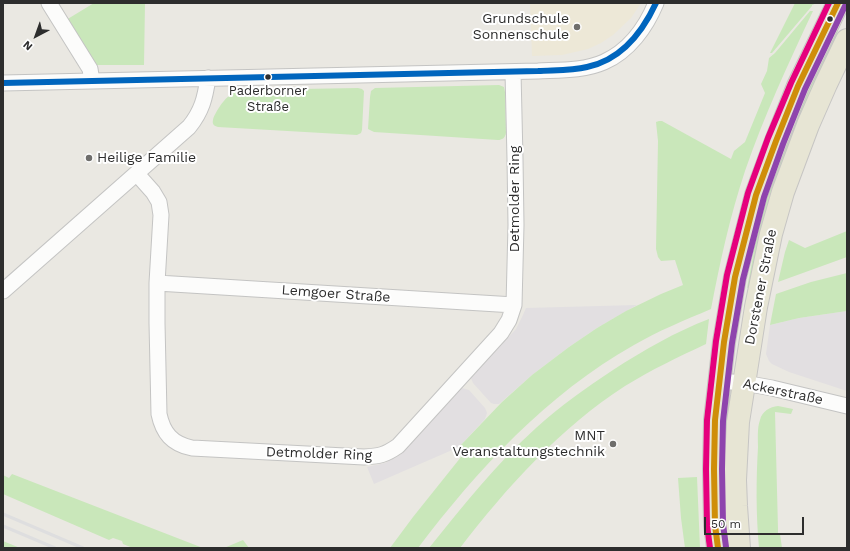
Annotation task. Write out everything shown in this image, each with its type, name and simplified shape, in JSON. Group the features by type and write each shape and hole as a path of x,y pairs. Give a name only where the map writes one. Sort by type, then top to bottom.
{"main road":[{"name":"Dorstener Straße","path":"718,548 715,525 715,420 719,381 732,293 747,229 759,188 776,141 798,86 838,3"},
{"name":"Dorstener Straße","path":"739,548 735,480 738,422 756,307 771,234 783,192 808,125 847,40"}],"street":[{"path":"49,3 90,69 92,81"},
{"path":"3,83 513,72 575,69 603,62 620,52 637,35 656,3"},
{"name":"Detmolder Ring","path":"137,174 153,192 159,202 161,215 157,283 159,414 161,424 168,436 178,444 192,448 364,457 378,456 398,446 501,333 509,320 514,305 516,225 513,72"},
{"path":"3,291 189,127 201,109 206,96 208,78"},
{"name":"Lemgoer Straße","path":"157,283 514,305"},
{"name":"Ackerstraße","path":"719,381 744,383 772,388 847,406"}],"shaded area":[{"name":"Grundschule Sonnenschule","path":"530,3 641,3 631,18 613,35 601,43 588,49 562,55 532,56"},
{"path":"637,305 597,328 569,347 532,375 499,404 491,403 473,383 471,378 516,329 526,308"},
{"path":"847,311 847,391 789,372 769,361 766,354 770,325 799,318"},
{"path":"462,388 469,390 485,408 487,413 485,419 459,447 374,484 367,467 385,463 400,455"}],"green space":[{"path":"94,3 145,3 144,65 94,65 66,20"},
{"path":"795,3 817,3 812,5 772,53 770,53"},
{"path":"847,3 847,10 831,51 752,286 747,288 762,209 791,125"},
{"path":"810,11 813,11 768,110 745,171 726,239 711,309 643,340 602,365 572,386 516,435 490,462 418,548 390,548 461,457 459,447 502,402 532,375 597,328 626,311 683,285 675,260 661,261 658,257 656,249 658,141 656,122 662,121 731,159 734,151 745,142 765,93 761,84 767,71 769,58 775,53"},
{"path":"499,85 504,87 505,92 506,133 501,140 374,132 368,129 371,91 375,88"},
{"path":"358,88 364,91 362,130 361,133 357,135 218,127 213,123 215,114 225,100 232,94 244,90"},
{"path":"847,231 847,257 778,282 789,240 805,248"},
{"path":"847,273 847,311 799,318 770,325 776,294 811,282"},
{"path":"709,319 706,344 635,380 601,402 579,420 557,439 516,481 496,503 460,548 429,548 467,501 507,456 554,412 636,355 696,324"},
{"path":"778,406 793,409 791,414 775,412 778,534 780,534 782,548 759,548 757,523 758,426 764,412 769,408"},
{"path":"12,474 203,548 133,548 123,544 122,541 113,538 109,540 3,494 3,475 9,478"},
{"path":"697,477 700,548 685,548 678,478"},
{"path":"243,540 249,548 224,548"},
{"path":"3,541 20,548 3,548"}],"railway":[{"path":"3,514 83,548"},
{"path":"3,526 55,548"}],"transit line":[{"path":"3,83 575,69 599,63 620,52 637,35 656,3"},
{"path":"710,548 707,525 707,420 716,341 727,275 748,193 768,138 791,83 829,3"},
{"path":"718,548 715,525 715,420 724,342 735,277 756,195 776,141 798,86 838,3"},
{"path":"726,547 723,524 723,421 732,343 743,279 764,197 783,144 805,89 845,6"}],"place":[{"name":"Grundschule Sonnenschule","path":"577,27"},
{"name":"Paderborner Straße","path":"268,77"},
{"name":"Heilige Familie","path":"89,158"},
{"name":"MNT Veranstaltungstechnik","path":"613,444"}]}
